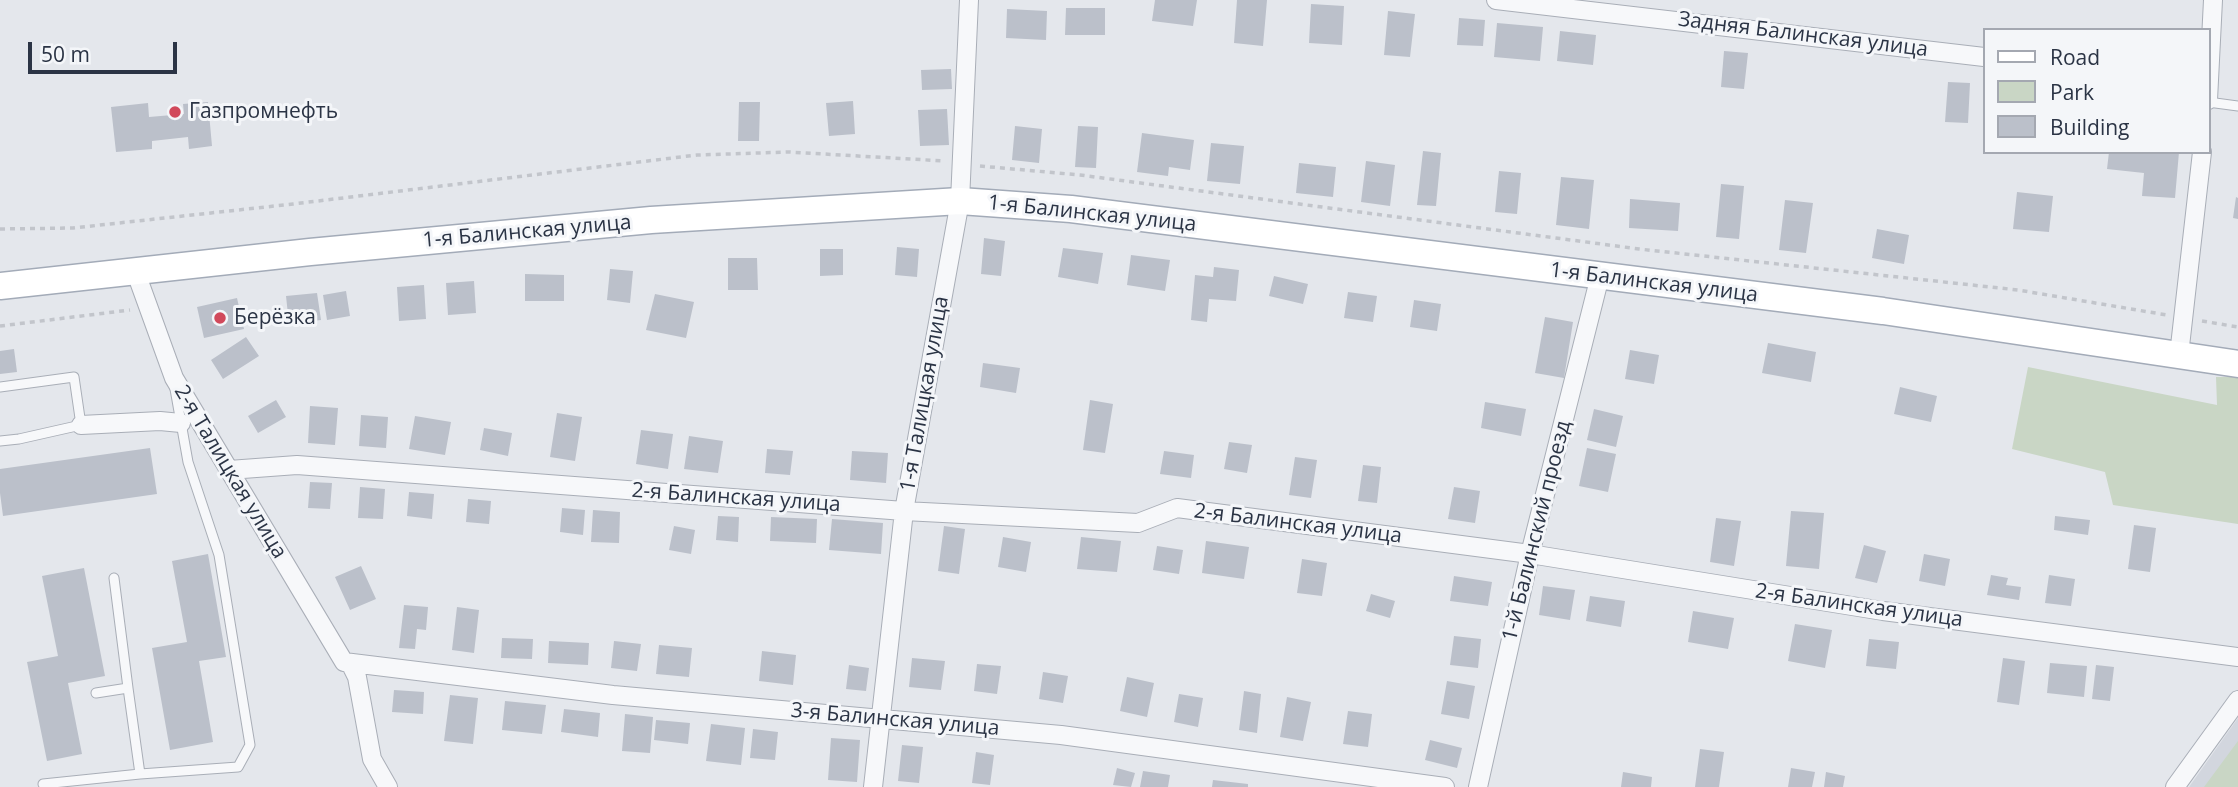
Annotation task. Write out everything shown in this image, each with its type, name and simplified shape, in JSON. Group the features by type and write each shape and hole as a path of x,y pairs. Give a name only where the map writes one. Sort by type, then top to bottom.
{"main road":[{"name":"1-я Балинская улица","path":"0,286 310,252 651,220 960,201 1071,209 1883,311 2238,364"}],"street":[{"name":"1-я Талицкая улица","path":"873,787 904,511 960,201 969,0"},
{"name":"Задняя Балинская улица","path":"1496,0 1982,57"},
{"path":"2210,69 2213,0"},
{"path":"2179,355 2202,154"},
{"name":"2-я Талицкая улица","path":"136,272 174,378 357,677 372,759 388,787"},
{"name":"1-й Балинский проезд","path":"1478,787 1530,554 1600,276"},
{"path":"81,425 160,421 181,423"},
{"name":"2-я Балинская улица","path":"229,471 297,465 904,511 1138,523 1177,508 1530,554 1883,611 2238,657"},
{"name":"3-я Балинская улица","path":"347,663 613,695 1061,735 1446,787"},
{"path":"2175,787 2238,700"}],"lane":[{"path":"2210,92 2238,106"},
{"path":"0,387 74,377 81,425 0,441"},
{"path":"43,784 238,767 250,745 219,555 188,462 174,378"},
{"path":"114,578 140,774"},
{"path":"96,693 128,688"}],"path":[{"path":"0,229 73,228 697,155 789,152 933,159 997,169 1080,175 1639,249 2018,290 2148,312"},
{"path":"0,326 127,312 146,301"}],"shaded area":[{"path":"2238,718 2238,787 2189,787"}],"green space":[{"path":"2028,367 2217,405 2216,377 2238,377 2238,524 2113,505 2105,472 2012,449"},
{"path":"2238,741 2238,787 2204,787"}],"building":[{"path":"1155,0 1197,0 1193,26 1152,21"},
{"path":"1237,0 1267,0 1263,46 1234,43"},
{"path":"1311,4 1344,6 1342,45 1309,43"},
{"path":"1066,8 1105,8 1105,35 1065,35"},
{"path":"1007,9 1047,11 1046,40 1006,38"},
{"path":"1388,11 1415,14 1410,57 1384,55"},
{"path":"1459,18 1485,20 1483,46 1457,45"},
{"path":"1497,23 1543,27 1540,61 1494,57"},
{"path":"1560,31 1596,35 1593,65 1557,61"},
{"path":"1724,51 1748,53 1744,89 1721,87"},
{"path":"951,69 952,89 922,90 921,70"},
{"path":"1948,82 1970,83 1968,123 1945,122"},
{"path":"853,101 855,134 829,136 826,103"},
{"path":"208,102 212,146 189,149 188,137 152,141 152,149 116,152 111,107 148,103 149,117 184,114 183,104"},
{"path":"739,102 760,102 759,141 738,141"},
{"path":"947,109 949,145 920,146 918,110"},
{"path":"1015,126 1042,129 1039,163 1012,160"},
{"path":"1078,126 1098,127 1096,168 1075,167"},
{"path":"1142,133 1194,140 1190,170 1169,167 1168,176 1137,172"},
{"path":"1211,143 1244,146 1240,184 1207,181"},
{"path":"1423,151 1441,153 1436,206 1417,205"},
{"path":"2109,154 2179,154 2175,198 2142,196 2144,173 2107,169"},
{"path":"1366,161 1395,165 1390,206 1361,202"},
{"path":"1299,163 1336,167 1333,197 1296,193"},
{"path":"1499,171 1521,173 1517,214 1495,212"},
{"path":"1561,177 1594,180 1589,229 1556,225"},
{"path":"1721,184 1744,186 1739,239 1716,237"},
{"path":"2017,192 2053,196 2049,232 2013,229"},
{"path":"2236,197 2238,198 2238,219 2233,218"},
{"path":"1630,199 1680,203 1678,231 1629,228"},
{"path":"1785,200 1813,203 1806,253 1779,250"},
{"path":"1877,229 1909,235 1904,264 1872,258"},
{"path":"984,238 1005,241 1001,276 981,274"},
{"path":"897,247 919,249 917,277 895,275"},
{"path":"1063,248 1103,253 1098,284 1058,277"},
{"path":"820,249 843,249 843,275 820,276"},
{"path":"1131,255 1170,260 1165,291 1127,285"},
{"path":"728,258 757,258 758,290 728,290"},
{"path":"1214,267 1239,270 1236,301 1209,299 1207,322 1191,320 1195,275 1213,277"},
{"path":"610,269 633,271 630,303 607,300"},
{"path":"525,274 564,275 564,301 525,301"},
{"path":"1274,276 1308,284 1303,304 1269,296"},
{"path":"474,281 476,313 448,315 446,283"},
{"path":"424,285 426,319 399,321 397,287"},
{"path":"346,291 350,316 327,320 323,295"},
{"path":"1348,292 1377,296 1373,322 1344,318"},
{"path":"317,293 321,320 289,324 286,296"},
{"path":"655,294 694,302 686,338 646,330"},
{"name":"Берёзка","path":"237,298 244,329 204,338 197,307"},
{"path":"1414,300 1441,304 1437,331 1410,327"},
{"path":"1545,317 1573,322 1564,378 1535,373"},
{"path":"246,337 259,356 223,379 211,360"},
{"path":"1768,343 1816,352 1811,382 1762,373"},
{"path":"14,349 17,372 0,374 0,351"},
{"path":"1630,350 1659,355 1654,384 1625,379"},
{"path":"983,363 1020,368 1016,393 980,387"},
{"path":"1900,387 1937,396 1931,422 1894,414"},
{"path":"276,400 286,417 258,433 248,416"},
{"path":"1090,400 1113,404 1105,453 1083,450"},
{"path":"1485,402 1526,409 1521,436 1481,428"},
{"path":"310,406 338,408 335,445 308,443"},
{"path":"1594,409 1623,416 1616,447 1587,440"},
{"path":"557,413 582,417 575,461 550,457"},
{"path":"361,415 388,417 386,448 359,446"},
{"path":"415,416 451,422 445,455 409,449"},
{"path":"484,428 512,433 508,456 480,450"},
{"path":"641,430 673,434 668,469 636,464"},
{"path":"689,436 723,441 718,473 684,469"},
{"path":"1229,442 1252,445 1247,473 1224,469"},
{"path":"150,448 157,494 3,516 0,469"},
{"path":"1587,448 1616,454 1608,492 1579,486"},
{"path":"767,449 793,451 790,475 765,473"},
{"path":"852,451 888,453 886,483 850,480"},
{"path":"1164,451 1194,455 1191,478 1160,474"},
{"path":"1295,457 1317,460 1311,498 1289,495"},
{"path":"1363,465 1381,467 1377,503 1358,501"},
{"path":"310,482 332,483 330,509 308,508"},
{"path":"360,487 385,489 383,519 358,518"},
{"path":"1454,487 1480,491 1475,523 1448,519"},
{"path":"409,492 434,494 432,519 407,516"},
{"path":"468,499 491,501 489,524 466,522"},
{"path":"562,508 585,510 583,535 560,532"},
{"path":"593,510 620,512 619,543 591,542"},
{"path":"1791,511 1824,513 1819,569 1786,566"},
{"path":"718,516 739,517 738,542 716,540"},
{"path":"2055,516 2090,520 2088,535 2054,530"},
{"path":"771,517 817,519 816,543 770,541"},
{"path":"1716,518 1741,521 1734,566 1710,562"},
{"path":"832,519 883,523 881,554 829,550"},
{"path":"2134,525 2156,528 2150,572 2128,569"},
{"path":"674,526 695,530 691,554 669,550"},
{"path":"944,526 965,529 959,574 938,571"},
{"path":"1003,537 1031,542 1026,572 998,567"},
{"path":"1081,537 1121,541 1117,572 1077,569"},
{"path":"1206,541 1249,547 1244,579 1202,573"},
{"path":"1864,545 1886,551 1877,583 1855,578"},
{"path":"1157,546 1183,550 1179,574 1153,570"},
{"path":"208,554 226,657 199,661 213,742 170,750 152,648 187,642 172,561"},
{"path":"1924,554 1950,559 1945,586 1919,581"},
{"path":"1302,559 1327,563 1322,596 1297,593"},
{"path":"361,566 376,599 350,610 335,577"},
{"path":"84,568 105,676 68,683 82,754 47,761 27,662 58,656 42,576"},
{"path":"1991,575 2008,578 2006,585 2021,587 2019,600 1987,595"},
{"path":"2049,575 2075,579 2071,606 2045,603"},
{"path":"1454,576 1492,582 1488,606 1450,601"},
{"path":"1543,586 1575,590 1570,620 1539,615"},
{"path":"1371,594 1395,601 1390,618 1366,611"},
{"path":"1590,596 1625,601 1621,627 1586,621"},
{"path":"404,605 428,607 426,630 417,629 415,649 399,648"},
{"path":"457,607 479,610 474,653 452,650"},
{"path":"1693,611 1734,618 1728,649 1688,642"},
{"path":"1795,624 1832,630 1825,668 1788,661"},
{"path":"1454,636 1481,639 1478,668 1450,665"},
{"path":"502,638 533,639 532,659 501,658"},
{"path":"1869,639 1899,642 1896,669 1866,666"},
{"path":"549,641 589,643 588,665 548,663"},
{"path":"614,641 641,644 637,671 611,668"},
{"path":"659,645 692,648 689,677 656,674"},
{"path":"762,651 796,655 793,685 759,681"},
{"path":"912,658 945,661 941,690 909,687"},
{"path":"2003,658 2025,661 2019,705 1997,702"},
{"path":"2050,663 2087,666 2084,697 2047,693"},
{"path":"977,664 1001,666 997,694 974,691"},
{"path":"849,665 869,668 866,691 846,689"},
{"path":"2096,665 2114,667 2110,701 2092,699"},
{"path":"1043,672 1068,676 1063,703 1039,699"},
{"path":"1127,677 1154,683 1147,717 1120,711"},
{"path":"1447,681 1475,686 1469,719 1441,714"},
{"path":"394,690 424,692 423,714 392,712"},
{"path":"1244,691 1261,694 1257,733 1239,730"},
{"path":"1179,694 1203,698 1198,727 1174,722"},
{"path":"450,695 478,698 473,744 444,741"},
{"path":"1287,697 1311,702 1303,741 1280,737"},
{"path":"505,701 546,705 542,734 502,730"},
{"path":"564,709 600,713 598,737 561,732"},
{"path":"1348,711 1372,714 1368,747 1343,744"},
{"path":"625,714 653,717 650,753 622,751"},
{"path":"656,720 690,723 688,744 654,740"},
{"path":"711,724 745,728 741,765 706,761"},
{"path":"753,729 778,732 775,760 750,758"},
{"path":"831,738 860,740 857,782 828,780"},
{"path":"1430,740 1462,748 1457,768 1425,760"},
{"path":"902,745 923,747 919,783 898,781"},
{"path":"1700,749 1724,752 1719,787 1695,787"},
{"path":"976,752 994,755 990,785 972,783"},
{"path":"1117,768 1135,773 1131,787 1113,785"},
{"path":"1791,768 1815,772 1812,787 1788,787"},
{"path":"1143,771 1170,775 1168,787 1140,787"},
{"path":"1623,772 1652,777 1651,787 1621,787"},
{"path":"1826,772 1845,776 1843,787 1824,787"},
{"path":"1213,780 1248,784 1248,787 1212,787"}],"place":[{"name":"Газпромнефть","path":"175,112"},
{"name":"Берёзка","path":"220,318"}]}
